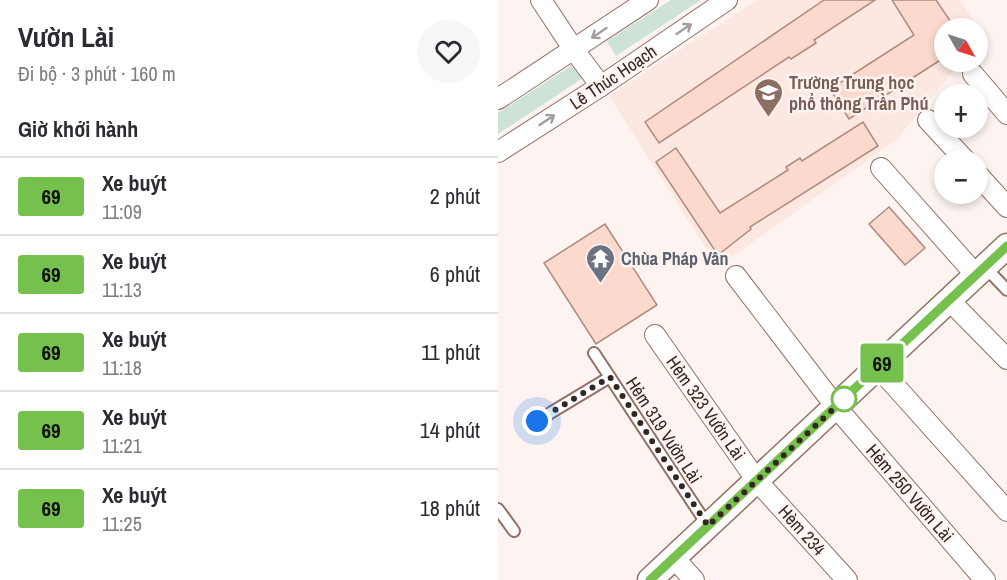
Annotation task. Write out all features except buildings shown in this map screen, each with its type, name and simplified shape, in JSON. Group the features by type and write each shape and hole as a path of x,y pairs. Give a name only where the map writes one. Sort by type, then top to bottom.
{"street":[{"path":"541,0 601,86"},
{"path":"498,99 648,0"},
{"name":"Lê Thúc Hoạch","path":"498,152 601,86 727,0"},
{"path":"973,74 1007,114"},
{"path":"928,120 956,150"},
{"path":"881,168 981,271"},
{"path":"988,186 1007,207"},
{"path":"650,580 1007,246"},
{"name":"Hẻm 250 Vườn Lài","path":"736,276 836,407 985,580"},
{"path":"949,300 1007,359"},
{"name":"Hẻm 323 Vườn Lài","path":"655,335 757,481"},
{"path":"878,367 1007,511"},
{"name":"Hèm 234","path":"757,481 847,580"},
{"path":"674,558 694,580"}],"lane":[{"path":"981,271 1007,290"},
{"name":"Hẻm 319 Vườn Lài","path":"594,353 708,526"},
{"path":"537,421 610,377"},
{"path":"498,509 514,531"}],"shaded area":[{"name":"Trường Trung học phổ thông Trần Phú","path":"757,0 960,0 972,18 934,18 934,72 953,72 943,84 934,84 934,94 896,140 718,267 609,96"}],"green space":[{"path":"671,0 701,0 616,56 607,41"},
{"path":"574,64 583,78 498,134 498,113"}],"bus line":[{"name":"69","path":"650,580 1007,246"}],"place":[{"name":"Trường Trung học phổ thông Trần Phú","path":"768,118"},
{"name":"Chùa Pháp Vân","path":"600,284"}],"route":[{"path":"537,421 610,377 708,526 844,399"}]}
